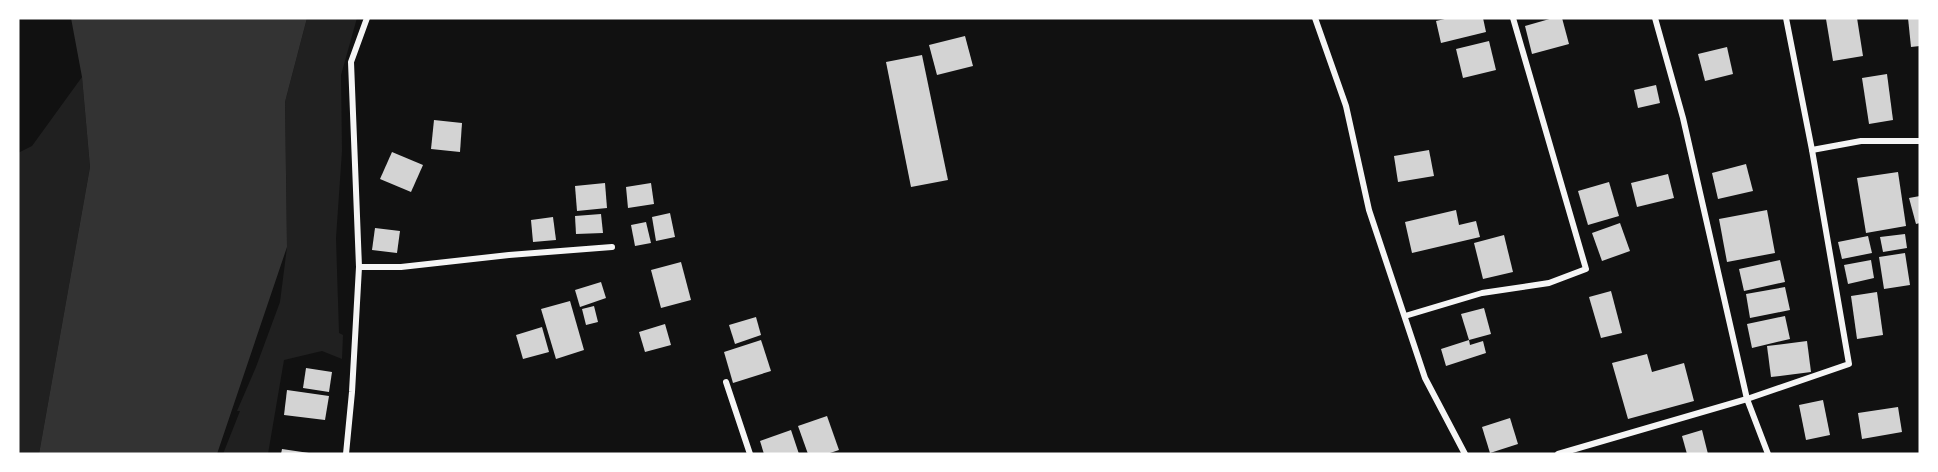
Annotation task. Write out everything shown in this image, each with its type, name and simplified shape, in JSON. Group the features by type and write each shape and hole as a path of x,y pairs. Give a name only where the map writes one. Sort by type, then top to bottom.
{"street":[{"path":"346,454 359,267 351,62 368,18"},
{"path":"1315,18 1346,106 1369,210 1425,378 1465,454"},
{"path":"1405,316 1482,293 1549,283 1586,269 1513,18"},
{"path":"1654,18 1683,118 1747,399 1767,454"},
{"path":"1558,454 1747,399 1849,364 1812,150 1786,18"},
{"path":"1812,150 1861,141 1920,141"},
{"path":"359,267 401,267 612,247"},
{"path":"726,382 750,454"}],"shaded area":[{"path":"71,18 307,18 285,102 287,247 217,454 39,454 90,167 82,77"},
{"path":"307,18 357,18 341,75 342,151 336,238 339,333 343,335 342,359 322,351 284,360 268,454 223,454 240,411 237,411 280,302 287,247 285,102"},
{"path":"82,77 90,167 39,454 18,454 18,153 32,146"}],"building":[{"path":"1449,18 1483,18 1486,32 1441,43 1436,21"},
{"path":"1553,18 1562,18 1569,44 1532,54 1525,26"},
{"path":"1857,18 1863,56 1833,61 1826,19"},
{"path":"1908,18 1920,18 1920,46 1911,47"},
{"path":"965,36 973,66 937,75 929,45"},
{"path":"1489,41 1496,70 1463,78 1456,49"},
{"path":"1727,47 1733,74 1705,81 1698,54"},
{"path":"922,55 948,180 911,187 886,62"},
{"path":"1887,74 1893,120 1869,124 1862,78"},
{"path":"1656,85 1660,103 1638,108 1634,90"},
{"path":"434,120 462,123 460,152 431,149"},
{"path":"1429,150 1434,176 1398,182 1394,156"},
{"path":"392,152 423,165 411,192 380,179"},
{"path":"1746,164 1753,191 1718,199 1712,173"},
{"path":"1898,172 1906,226 1866,233 1857,178"},
{"path":"1668,174 1674,198 1637,207 1631,183"},
{"path":"1609,182 1619,216 1588,225 1578,191"},
{"path":"605,183 607,208 577,211 575,186"},
{"path":"651,183 654,204 628,208 626,187"},
{"path":"1920,196 1920,223 1916,224 1909,198"},
{"path":"1456,210 1459,225 1476,221 1480,237 1412,253 1405,222"},
{"path":"1767,210 1775,253 1727,262 1719,219"},
{"path":"670,213 675,237 656,241 652,217"},
{"path":"601,214 603,233 576,234 575,216"},
{"path":"553,217 556,240 533,242 531,220"},
{"path":"646,222 651,243 635,246 631,225"},
{"path":"1620,223 1630,251 1602,261 1592,233"},
{"path":"375,228 400,231 397,253 372,250"},
{"path":"1905,234 1907,248 1883,252 1880,237"},
{"path":"1504,235 1513,272 1483,279 1474,243"},
{"path":"1868,236 1872,253 1842,259 1838,242"},
{"path":"1905,253 1910,285 1884,289 1879,257"},
{"path":"1780,260 1785,282 1744,291 1739,269"},
{"path":"1871,260 1874,278 1848,284 1844,265"},
{"path":"681,262 691,300 661,308 651,270"},
{"path":"601,282 606,298 580,307 575,290"},
{"path":"1785,287 1790,310 1750,318 1746,294"},
{"path":"1611,291 1622,333 1601,338 1589,297"},
{"path":"1877,292 1883,335 1857,339 1851,296"},
{"path":"570,301 584,350 556,359 541,309"},
{"path":"594,306 598,322 586,325 582,309"},
{"path":"1484,308 1491,334 1469,340 1461,314"},
{"path":"1785,316 1790,339 1752,348 1747,324"},
{"path":"756,317 761,335 735,344 729,325"},
{"path":"665,324 671,345 645,352 639,332"},
{"path":"542,327 549,352 523,359 516,335"},
{"path":"761,340 771,371 733,383 724,352"},
{"path":"1469,340 1470,345 1483,341 1486,353 1446,366 1441,349"},
{"path":"1807,341 1811,372 1771,377 1767,346"},
{"path":"1647,354 1652,372 1684,363 1694,401 1628,419 1612,363"},
{"path":"306,368 332,372 329,392 303,388"},
{"path":"287,390 329,396 325,420 284,415"},
{"path":"1823,400 1830,435 1806,440 1799,405"},
{"path":"1898,407 1902,432 1862,439 1858,413"},
{"path":"827,416 839,450 827,454 808,454 798,426"},
{"path":"1510,418 1518,444 1490,453 1482,427"},
{"path":"791,430 799,454 764,454 760,441"},
{"path":"1702,430 1708,454 1687,454 1682,436"},
{"path":"282,449 309,453 309,454 281,454"}]}
